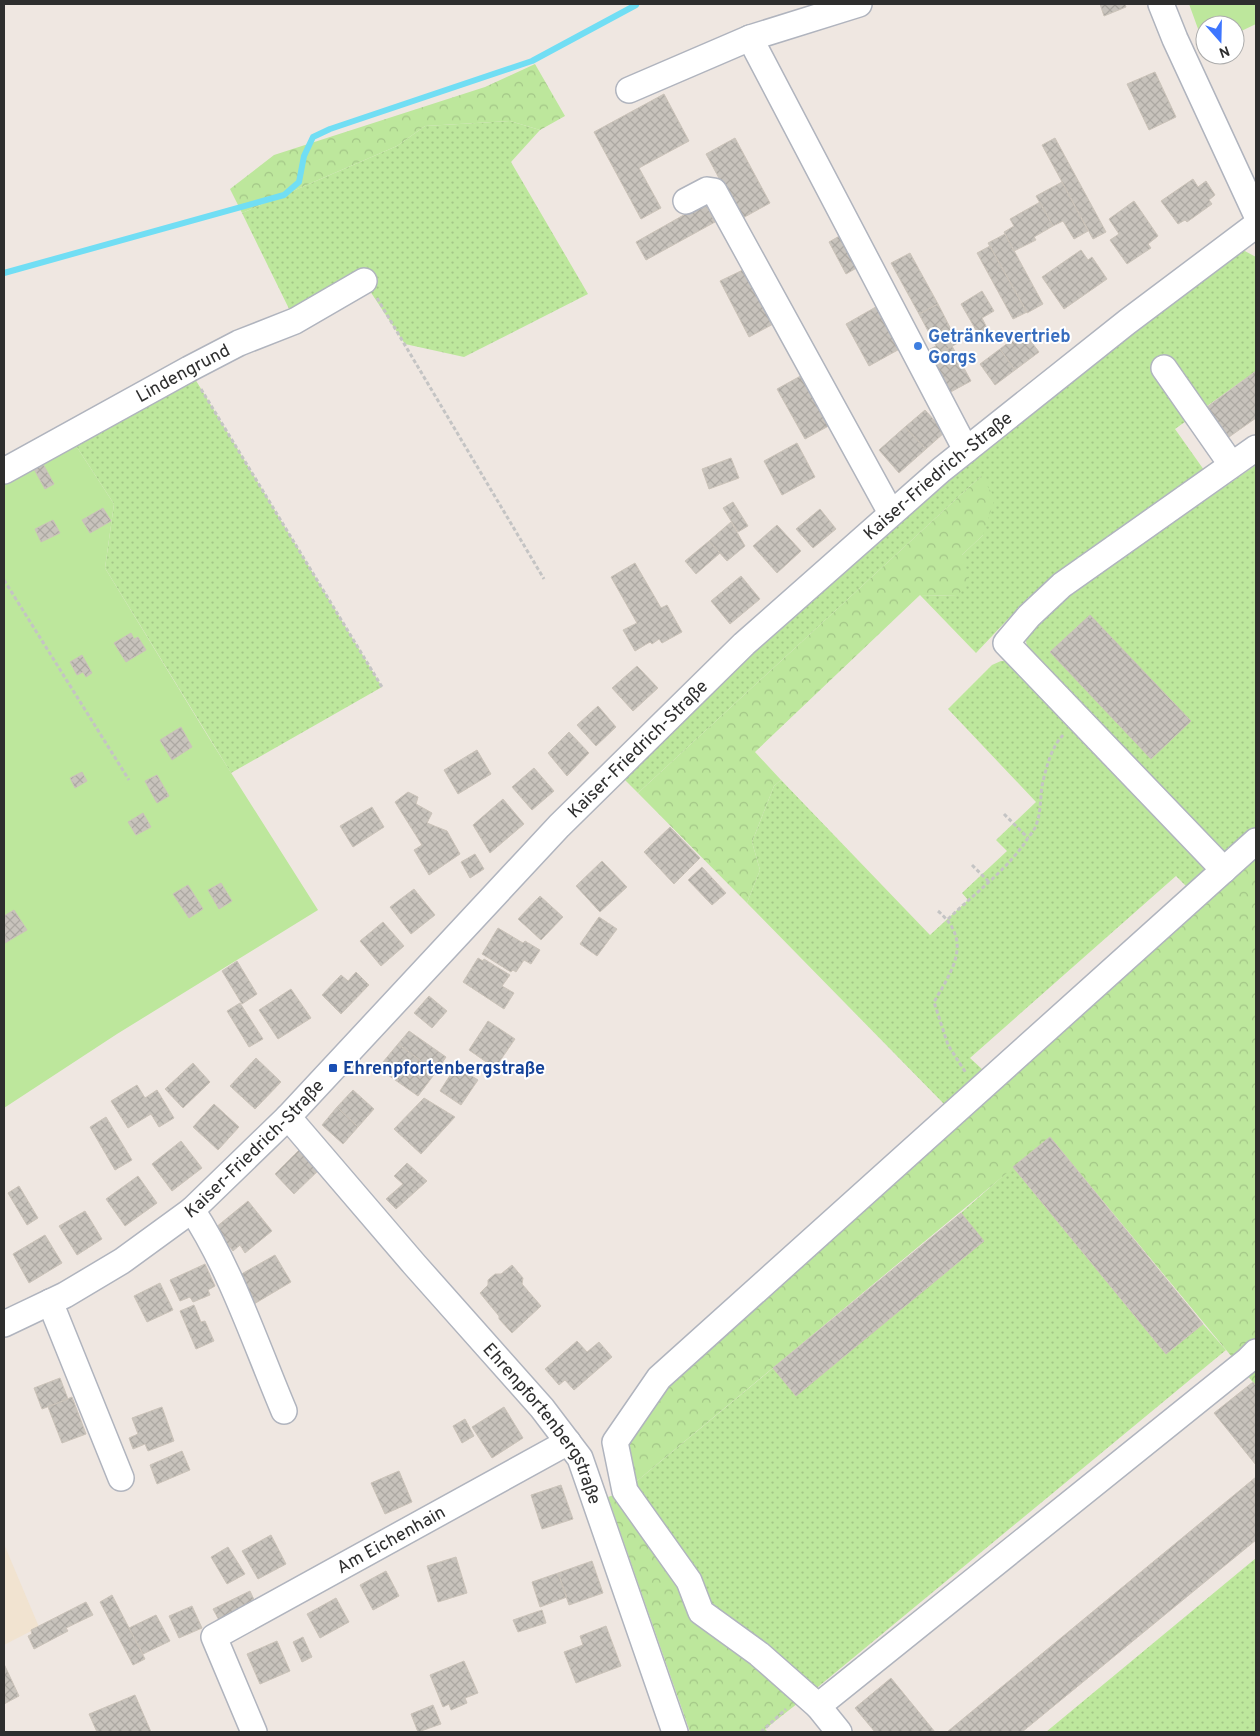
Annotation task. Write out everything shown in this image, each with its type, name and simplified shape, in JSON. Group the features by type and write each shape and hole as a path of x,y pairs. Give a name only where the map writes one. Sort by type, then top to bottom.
{"street":[{"path":"630,90 750,38 859,4"},
{"path":"1161,4 1175,39 1256,214"},
{"path":"750,38 966,450"},
{"path":"686,201 707,190 714,191 892,514"},
{"name":"Kaiser-Friedrich-Straße","path":"4,1324 50,1302 122,1261 192,1210 288,1116 559,826 744,644 966,450 1128,322 1256,225"},
{"name":"Lindengrund","path":"4,471 190,369 240,343 295,321 364,281"},
{"path":"1164,368 1231,464"},
{"path":"1224,870 1006,643 1029,616 1062,585 1256,448"},
{"path":"839,1732 811,1700 759,1654 701,1612 689,1581 625,1491 616,1442 659,1378 1256,841"},
{"name":"Ehrenpfortenbergstraße","path":"288,1116 414,1264 542,1408 580,1458 675,1732"},
{"path":"192,1210 230,1283 284,1411"},
{"path":"50,1302 121,1478"},
{"path":"811,1700 1253,1358"},
{"name":"Am Eichenhain","path":"254,1732 214,1637 568,1442"}],"path":[{"path":"364,281 380,301 544,579"},
{"path":"190,369 382,687"},
{"path":"4,580 129,780"},
{"path":"948,919 1008,863 1035,828 1041,807 1042,788 1048,762 1058,741 1079,719"},
{"path":"1004,814 1028,838"},
{"path":"972,865 989,882"},
{"path":"938,910 948,919 955,930 958,949 954,966 934,1002 948,1045 979,1090"},
{"path":"761,1732 811,1700"}],"shaded area":[{"path":"4,1544 39,1627 4,1645"}],"green space":[{"path":"1189,4 1256,4 1256,24 1245,29 1245,15 1195,15 1195,20"},
{"path":"535,64 565,116 540,130 510,121 425,126 397,146 242,213 230,189 274,155 485,87"},
{"path":"510,121 540,130 511,162 588,294 464,357 405,344 364,282 295,321 242,213 397,146 425,126"},
{"path":"1243,250 1256,257 1256,371 1175,429 1204,470 1029,597 976,653 920,595 957,596 962,555 983,535 981,476 638,793 622,777 785,620 917,503 1095,357"},
{"path":"189,369 382,687 231,773 105,568 114,504 69,435"},
{"path":"69,435 114,504 105,568 209,738 318,910 117,1034 4,1108 4,471"},
{"path":"1256,465 1256,830 1226,854 1033,658 1026,638 1027,630 1069,595"},
{"path":"981,476 995,498 983,535 962,555 970,582 957,596 920,595 755,752 781,780 774,786 752,842 760,870 747,903 638,793"},
{"path":"1001,661 1008,661 1203,864 1204,872 1189,889 1176,876 970,1058 984,1071 946,1106 747,903 760,870 752,842 774,786 781,780 930,935 968,900 962,893 1007,851 996,840 1036,802 948,709 992,665"},
{"path":"1256,841 1256,1386 1050,1137 625,1491 615,1442 659,1378"},
{"path":"1013,1167 1166,1354 1203,1324 1226,1350 807,1696 701,1612 625,1491 773,1368 796,1395 983,1241 961,1213"},
{"path":"625,1491 701,1612 807,1696 765,1729 768,1732 690,1732 608,1497"},
{"path":"1256,1558 1256,1732 1046,1732"}],"building":[{"path":"1100,4 1125,4 1126,7 1104,16"},
{"path":"1155,72 1176,117 1149,130 1127,84"},
{"path":"664,94 689,141 639,168 661,208 641,219 594,132"},
{"path":"735,138 770,203 741,219 706,154"},
{"path":"1055,138 1106,232 1093,239 1042,145"},
{"path":"1193,179 1198,187 1206,181 1215,195 1209,200 1212,204 1187,222 1185,220 1178,224 1161,201"},
{"path":"1062,182 1088,231 1074,239 1063,221 1053,226 1036,196"},
{"path":"1134,201 1158,236 1148,244 1151,248 1127,264 1110,240 1119,234 1109,219"},
{"path":"1040,202 1053,226 1034,237 1036,240 1014,251 1004,232 1014,226 1010,219"},
{"path":"705,203 715,222 646,260 636,242"},
{"path":"843,234 860,266 846,274 829,242"},
{"path":"1005,234 1043,304 1027,313 988,243"},
{"path":"990,246 1027,312 1013,319 977,253"},
{"path":"1081,250 1088,260 1092,257 1107,279 1064,309 1042,277"},
{"path":"910,253 938,304 919,314 891,263"},
{"path":"749,267 777,322 749,337 720,281"},
{"path":"982,291 994,311 982,318 989,332 980,337 961,304"},
{"path":"881,304 905,346 869,366 846,324"},
{"path":"938,304 958,343 934,356 930,349 936,346 919,314"},
{"path":"1023,331 1039,352 1015,370 1000,349"},
{"path":"952,346 971,381 945,395 926,360"},
{"path":"1000,349 1015,370 995,385 980,364"},
{"path":"1256,371 1256,418 1229,437 1207,407"},
{"path":"806,373 834,423 805,439 777,389"},
{"path":"925,410 945,432 926,449 905,427"},
{"path":"905,427 926,449 899,473 879,450"},
{"path":"797,443 815,477 782,495 764,461"},
{"path":"731,458 739,478 709,489 702,469"},
{"path":"43,464 54,484 45,489 34,469"},
{"path":"733,502 748,526 738,532 723,508"},
{"path":"103,508 111,521 90,533 82,520"},
{"path":"820,509 836,529 813,548 796,529"},
{"path":"53,520 60,533 41,542 35,529"},
{"path":"731,522 745,546 727,561 709,541"},
{"path":"777,525 801,551 777,573 753,546"},
{"path":"709,541 720,553 696,574 685,561"},
{"path":"635,563 661,608 667,605 682,632 662,643 659,639 652,644 650,642 635,651 623,630 637,623 611,577"},
{"path":"741,576 760,599 730,624 711,601"},
{"path":"1090,615 1191,721 1151,759 1050,652"},
{"path":"131,633 134,639 138,637 146,650 126,662 114,643"},
{"path":"82,655 92,673 86,677 83,672 77,675 70,662"},
{"path":"637,666 658,688 633,711 612,688"},
{"path":"598,706 616,727 596,746 577,725"},
{"path":"181,727 192,747 172,760 160,740"},
{"path":"569,732 589,753 567,776 548,753"},
{"path":"477,750 491,774 458,794 444,770"},
{"path":"534,768 554,791 532,810 512,787"},
{"path":"82,772 87,781 75,788 70,778"},
{"path":"157,775 169,796 157,803 145,781"},
{"path":"408,792 418,797 416,804 432,813 427,823 447,831 460,854 429,875 414,850 422,845 395,802"},
{"path":"503,799 524,824 490,853 473,825"},
{"path":"372,807 384,827 353,847 340,826"},
{"path":"143,813 151,827 136,835 128,822"},
{"path":"670,827 700,858 674,884 644,852"},
{"path":"475,854 484,869 470,878 461,862"},
{"path":"602,861 627,887 600,912 576,886"},
{"path":"702,867 726,893 712,905 688,880"},
{"path":"221,883 232,901 219,909 208,890"},
{"path":"188,885 203,909 189,918 173,894"},
{"path":"414,889 435,915 411,934 390,907"},
{"path":"540,896 563,917 541,940 518,919"},
{"path":"14,910 27,930 5,943 4,916"},
{"path":"599,917 617,929 597,956 580,944"},
{"path":"383,922 404,946 381,966 360,941"},
{"path":"498,928 523,943 525,941 540,950 531,964 524,960 516,972 513,970 511,972 482,954"},
{"path":"478,958 483,961 484,959 510,975 502,986 514,993 504,1009 463,982"},
{"path":"237,961 257,994 242,1004 222,971"},
{"path":"356,972 369,985 341,1014 322,995 341,975 348,981"},
{"path":"291,989 311,1018 278,1039 259,1010"},
{"path":"429,996 447,1011 432,1028 414,1013"},
{"path":"240,1003 263,1039 249,1047 227,1011"},
{"path":"488,1021 515,1039 495,1068 469,1050"},
{"path":"409,1031 446,1057 436,1072 398,1044"},
{"path":"398,1044 436,1072 418,1096 378,1068"},
{"path":"256,1058 281,1082 255,1109 230,1086"},
{"path":"193,1063 210,1082 183,1108 165,1089"},
{"path":"456,1066 478,1080 461,1105 440,1091"},
{"path":"137,1085 145,1098 157,1090 174,1118 159,1127 151,1114 128,1128 111,1101"},
{"path":"353,1090 374,1109 358,1127 337,1107"},
{"path":"424,1098 455,1117 421,1154 394,1129"},
{"path":"214,1104 239,1127 218,1150 193,1127"},
{"path":"337,1107 358,1127 343,1144 322,1125"},
{"path":"106,1117 132,1160 115,1170 90,1127"},
{"path":"1050,1137 1203,1324 1166,1354 1013,1167"},
{"path":"181,1141 202,1168 172,1191 152,1164"},
{"path":"303,1146 323,1166 294,1194 275,1174"},
{"path":"407,1163 427,1181 396,1209 386,1199 403,1184 394,1176"},
{"path":"138,1176 157,1203 125,1226 106,1199"},
{"path":"19,1186 38,1218 27,1225 8,1193"},
{"path":"248,1201 272,1231 245,1253 240,1245 233,1251 215,1228"},
{"path":"85,1211 102,1239 77,1255 59,1226"},
{"path":"961,1213 984,1241 796,1396 773,1368"},
{"path":"45,1235 62,1263 29,1283 13,1254"},
{"path":"275,1255 291,1282 254,1304 238,1276"},
{"path":"205,1264 215,1286 208,1290 210,1295 193,1302 190,1297 180,1301 170,1280"},
{"path":"512,1265 523,1278 522,1284 541,1306 512,1333 480,1293 488,1285 488,1280 495,1274 501,1274"},
{"path":"160,1283 173,1310 147,1322 134,1296"},
{"path":"194,1305 201,1322 205,1321 214,1341 196,1349 180,1311"},
{"path":"577,1341 587,1352 599,1342 612,1357 574,1390 565,1380 559,1385 545,1369"},
{"path":"60,1378 68,1399 42,1409 34,1388"},
{"path":"1253,1382 1256,1386 1256,1465 1214,1413"},
{"path":"72,1397 86,1434 62,1443 48,1407"},
{"path":"162,1407 174,1441 148,1451 145,1444 133,1449 129,1438 138,1434 132,1418"},
{"path":"504,1407 523,1438 492,1458 472,1427"},
{"path":"465,1419 474,1436 462,1443 453,1426"},
{"path":"182,1451 190,1470 157,1484 150,1465"},
{"path":"399,1471 412,1502 385,1514 371,1483"},
{"path":"1256,1477 1256,1540 1022,1732 947,1732"},
{"path":"561,1485 573,1519 542,1529 531,1495"},
{"path":"271,1535 286,1564 258,1579 242,1551"},
{"path":"228,1547 245,1574 227,1584 211,1557"},
{"path":"456,1557 467,1593 438,1602 427,1566"},
{"path":"592,1561 603,1593 569,1605 558,1573"},
{"path":"386,1571 399,1596 373,1610 360,1585"},
{"path":"558,1573 567,1597 540,1607 532,1582"},
{"path":"250,1591 256,1604 220,1622 213,1609"},
{"path":"112,1595 145,1659 133,1665 100,1602"},
{"path":"336,1598 349,1622 320,1638 307,1614"},
{"path":"86,1602 93,1615 66,1628 68,1631 34,1649 28,1636 32,1634 31,1630"},
{"path":"192,1606 202,1628 179,1638 169,1616"},
{"path":"542,1610 546,1623 518,1632 513,1620"},
{"path":"156,1615 170,1641 143,1654 129,1628"},
{"path":"606,1626 621,1666 576,1683 564,1652 583,1645 580,1636"},
{"path":"303,1637 312,1657 302,1662 293,1642"},
{"path":"277,1641 290,1671 260,1684 247,1654"},
{"path":"464,1661 478,1693 465,1698 467,1703 451,1710 449,1704 443,1707 430,1675"},
{"path":"4,1664 19,1696 4,1704"},
{"path":"891,1678 935,1732 875,1732 855,1708"},
{"path":"135,1695 151,1732 97,1732 89,1714"},
{"path":"433,1705 441,1724 418,1732 411,1714"}],"waterway":[{"path":"4,273 284,195 299,182 304,156 313,137 330,129 532,61 636,5"}],"place":[{"name":"Getränkevertrieb Gorgs","path":"918,346"},
{"name":"Ehrenpfortenbergstraße","path":"333,1068"}]}
